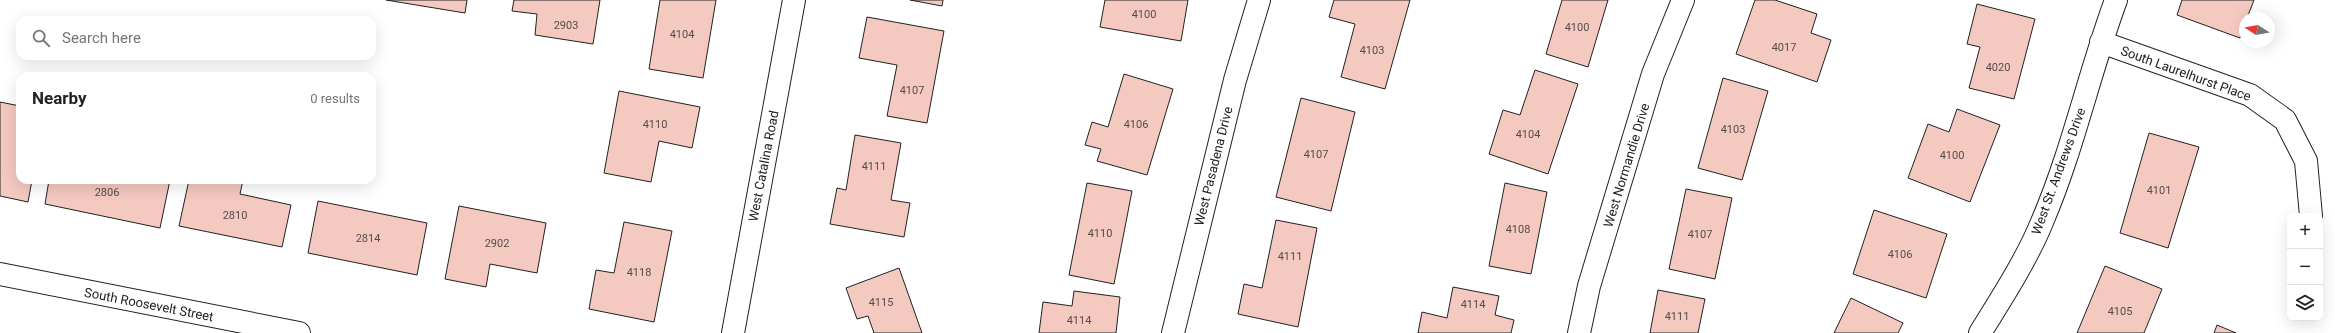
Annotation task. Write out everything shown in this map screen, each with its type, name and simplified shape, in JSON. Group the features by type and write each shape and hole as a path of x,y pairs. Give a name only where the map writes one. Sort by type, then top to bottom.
{"street":[{"name":"West Catalina Road","path":"733,333 794,0"},
{"name":"West Pasadena Drive","path":"1173,333 1233,88 1259,0"},
{"name":"West Normandie Drive","path":"1579,333 1589,286 1653,74 1683,0"},
{"name":"West St. Andrews Drive","path":"1980,333 2042,223 2079,121 2101,42 2116,0"},
{"name":"South Laurelhurst Place","path":"2101,42 2250,95 2285,120 2306,161 2311,213"},
{"name":"South Roosevelt Street","path":"0,274 299,333"}],"building":[{"path":"386,0 467,0 465,13"},
{"path":"514,0 600,0 593,44 535,35 537,14 512,11"},
{"path":"660,0 716,0 703,78 649,69"},
{"path":"910,0 943,0 942,6"},
{"path":"1105,0 1188,0 1181,41 1100,27"},
{"path":"1334,0 1410,0 1385,89 1341,77 1355,24 1329,17"},
{"path":"1562,0 1608,0 1588,67 1546,54"},
{"path":"1755,0 1775,0 1817,14 1811,33 1831,40 1817,82 1736,54"},
{"path":"2182,0 2254,0 2249,12 2239,12 2239,38 2177,15"},
{"path":"1977,4 2035,19 2014,99 1969,88 1980,47 1967,44"},
{"path":"867,17 944,31 927,123 887,116 897,65 859,58"},
{"path":"1535,70 1578,84 1548,174 1489,154 1503,110 1520,115"},
{"path":"1124,74 1173,89 1147,175 1097,161 1101,149 1085,145 1092,122 1108,127"},
{"path":"1723,78 1768,91 1742,180 1698,168"},
{"path":"619,91 700,107 692,148 659,141 651,182 604,173"},
{"path":"1301,98 1355,112 1331,211 1276,197"},
{"path":"0,102 16,105 16,184 31,184 28,202 0,196"},
{"path":"1957,109 2000,125 1970,202 1908,178 1928,124 1949,132"},
{"path":"2149,133 2199,147 2168,248 2120,233"},
{"path":"855,135 901,143 891,200 910,203 904,237 830,224 837,188 846,190"},
{"path":"1087,183 1132,191 1114,284 1069,275"},
{"path":"1505,183 1547,192 1531,274 1489,266"},
{"path":"48,184 169,184 160,228 45,204"},
{"path":"188,184 242,184 240,194 291,205 282,247 179,226"},
{"path":"1686,189 1732,198 1715,279 1669,269"},
{"path":"318,201 427,223 417,275 308,253"},
{"path":"459,206 546,223 537,273 490,264 486,287 445,279"},
{"path":"1874,210 1947,234 1926,298 1853,274"},
{"path":"1276,220 1317,228 1298,327 1238,314 1244,284 1262,288"},
{"path":"624,222 672,231 654,322 589,309 596,270 614,273"},
{"path":"2105,266 2162,289 2144,333 2077,333"},
{"path":"899,268 922,333 874,333 868,316 857,319 846,288"},
{"path":"1453,287 1499,296 1495,315 1514,320 1511,333 1418,333 1422,312 1447,318"},
{"path":"1658,290 1705,299 1698,333 1650,333"},
{"path":"1074,291 1120,297 1116,333 1039,333 1043,302 1072,306"},
{"path":"1851,298 1903,323 1898,333 1834,333"},
{"path":"2217,325 2236,333 2214,333"}]}
